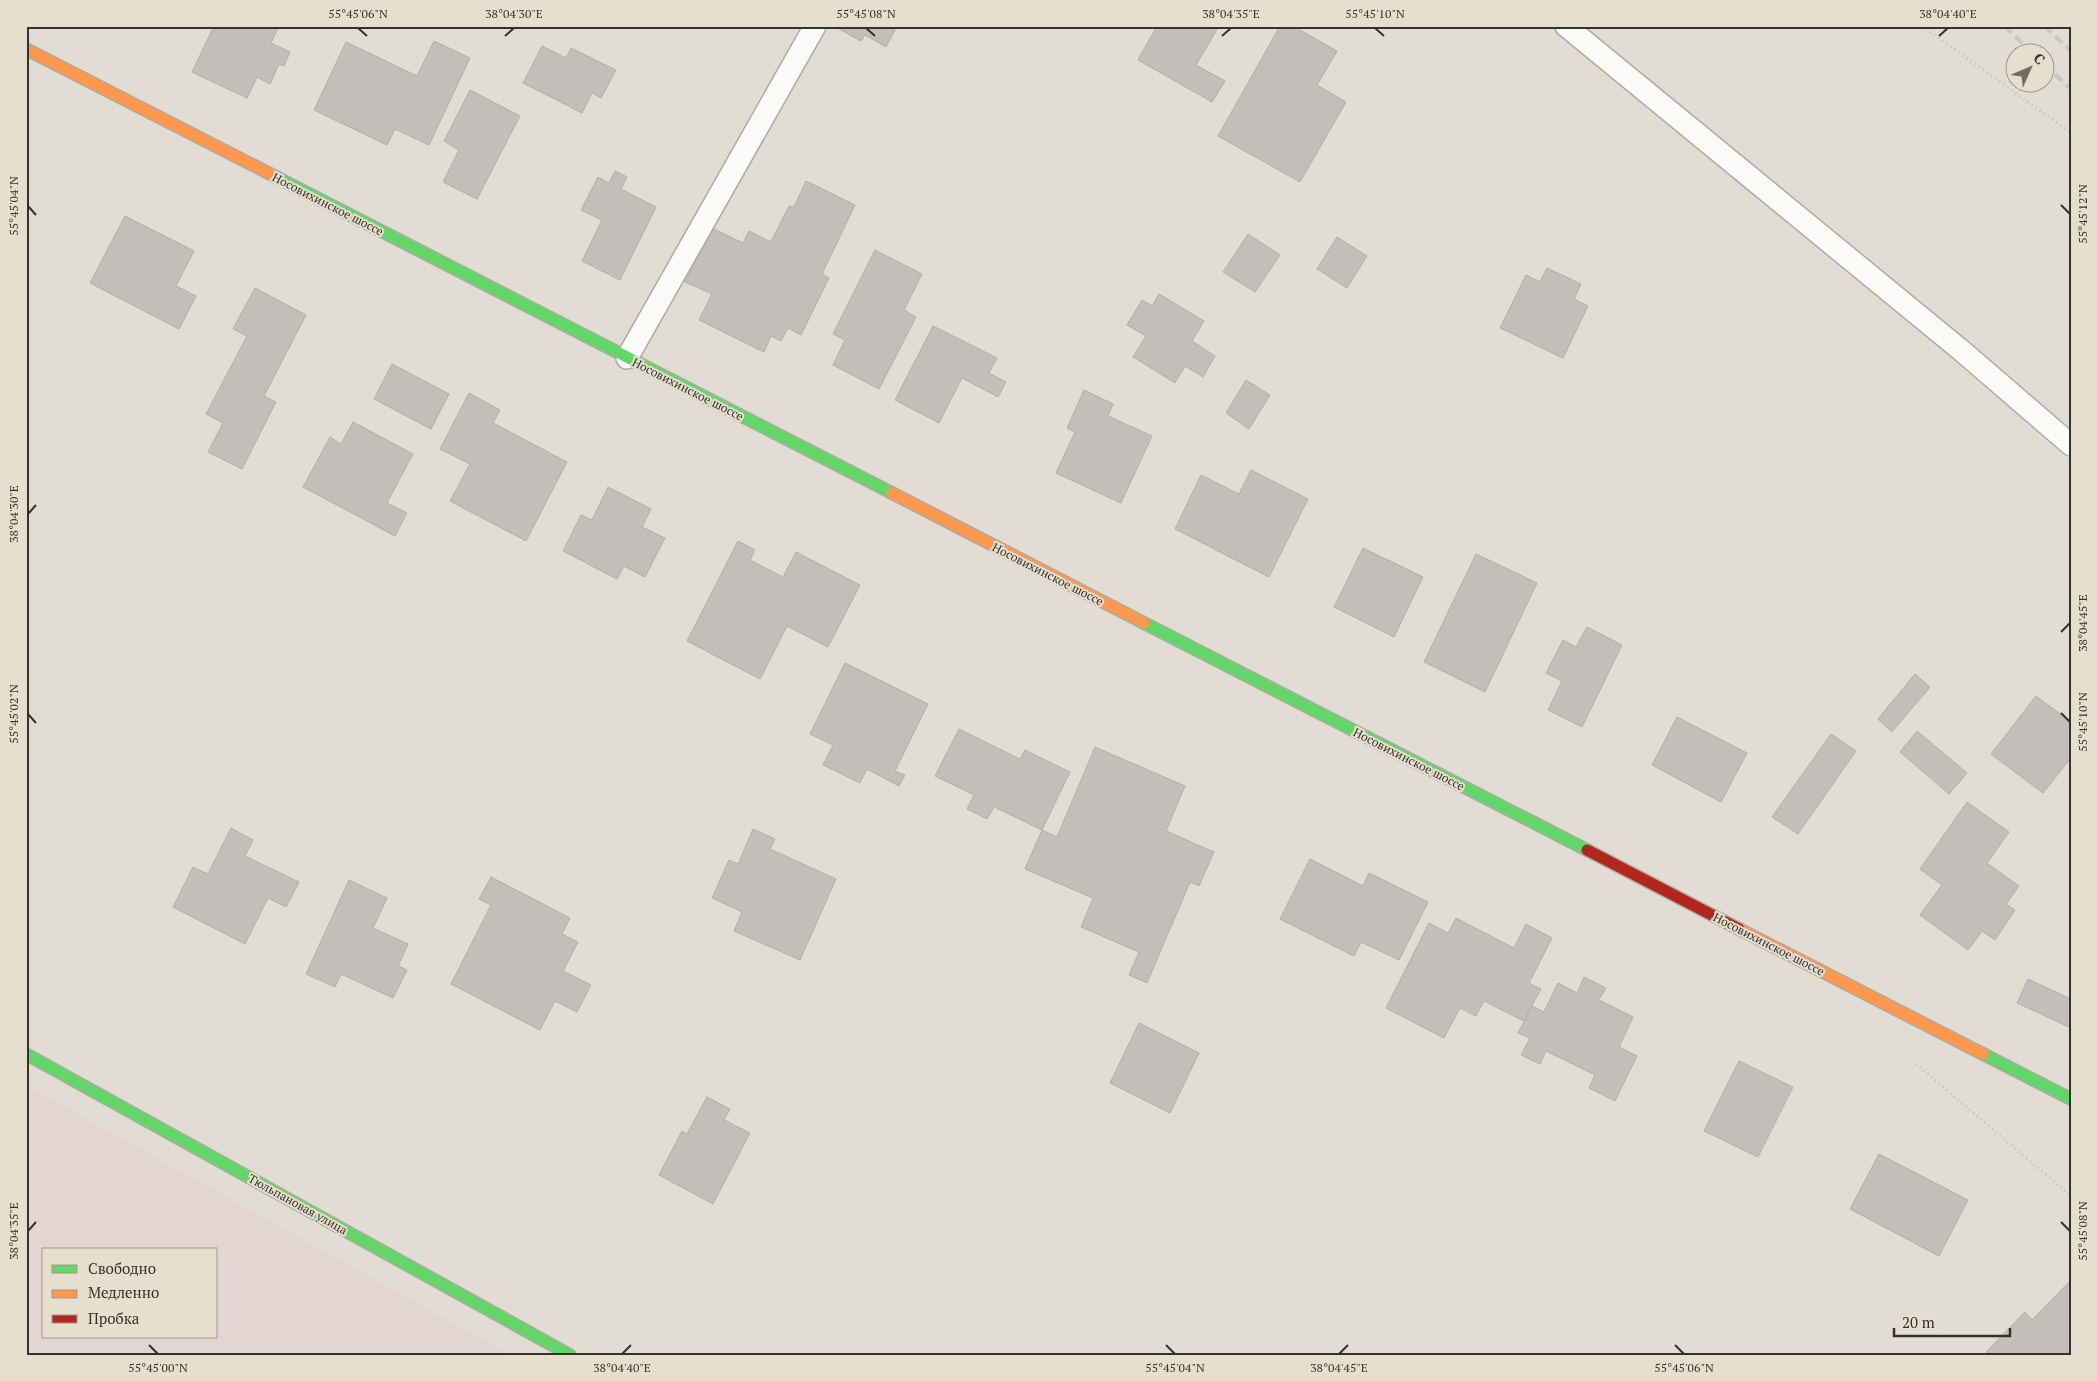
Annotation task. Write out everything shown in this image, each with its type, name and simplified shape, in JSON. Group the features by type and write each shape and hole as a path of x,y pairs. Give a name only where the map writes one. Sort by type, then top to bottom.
{"main road":[{"name":"Носовихинское шоссе","path":"26,49 2071,1099"},
{"name":"Тюльпановая улица","path":"26,1054 570,1355"}],"lane":[{"path":"627,358 814,26"},
{"path":"1566,26 1962,351 2071,445"}],"path":[{"path":"1922,26 2071,133"},
{"path":"1916,1064 2071,1196"}],"shaded area":[{"path":"26,1085 510,1355 26,1355"}],"building":[{"path":"214,26 279,26 271,43 290,52 284,66 279,64 270,84 257,77 247,98 192,72"},
{"path":"841,26 897,26 886,47 865,35 861,41 839,29"},
{"path":"1157,26 1219,26 1196,65 1225,81 1212,102 1138,60"},
{"path":"1280,26 1293,26 1337,51 1317,85 1346,102 1300,182 1218,136"},
{"path":"434,41 470,58 429,145 395,129 387,145 314,110 346,42 417,76"},
{"path":"542,46 566,58 571,48 616,70 601,98 592,93 582,113 523,83"},
{"path":"470,90 520,116 477,199 443,182 459,150 444,141"},
{"path":"615,171 627,177 621,189 656,207 620,280 582,261 602,220 581,210 598,177 609,183"},
{"path":"806,181 855,205 822,274 829,278 801,335 788,328 781,341 771,336 764,352 699,320 712,294 685,282 712,228 743,243 749,231 771,242 789,206 794,207"},
{"path":"125,216 194,251 176,286 196,296 179,329 90,283"},
{"path":"1248,234 1280,255 1255,292 1223,272"},
{"path":"1337,237 1367,256 1347,288 1317,269"},
{"path":"875,250 922,274 904,310 916,317 879,389 833,365 845,340 833,334"},
{"path":"1547,268 1581,284 1574,299 1588,306 1563,358 1500,328 1526,275 1540,282"},
{"path":"255,288 306,315 264,396 276,402 242,469 208,452 223,423 206,414 247,336 233,329"},
{"path":"1159,294 1204,321 1192,341 1215,356 1203,377 1185,366 1175,383 1133,357 1146,336 1127,325 1142,300 1152,306"},
{"path":"933,326 997,358 989,373 1006,382 998,397 962,378 939,423 895,400"},
{"path":"392,364 449,394 431,429 374,399"},
{"path":"1246,380 1270,395 1249,429 1226,413"},
{"path":"1084,390 1113,404 1108,416 1152,436 1121,503 1056,473 1075,432 1067,428"},
{"path":"469,393 500,410 493,423 567,462 526,541 450,501 470,464 440,449"},
{"path":"353,422 413,454 387,503 407,513 395,536 303,487 330,437 341,444"},
{"path":"1251,470 1308,499 1269,577 1175,529 1201,475 1239,494"},
{"path":"608,487 651,509 642,527 665,538 645,577 624,566 617,579 563,551 581,515 592,520"},
{"path":"738,541 755,550 750,560 783,577 796,552 860,585 828,647 787,626 760,679 687,641"},
{"path":"1363,548 1423,577 1394,637 1334,607"},
{"path":"1476,554 1537,583 1485,692 1424,662"},
{"path":"1587,627 1622,645 1582,727 1548,710 1562,681 1546,673 1563,640 1576,647"},
{"path":"845,663 928,704 895,771 905,775 899,786 867,769 860,783 823,765 833,745 810,734"},
{"path":"1915,674 1930,687 1892,732 1878,719"},
{"path":"2036,696 2071,722 2071,758 2043,793 1991,754"},
{"path":"1677,717 1747,753 1721,802 1652,765"},
{"path":"959,729 1020,759 1025,750 1070,772 1042,830 994,807 987,819 967,809 974,795 935,776"},
{"path":"1917,731 1967,773 1949,794 1900,752"},
{"path":"1831,734 1856,751 1798,834 1772,817"},
{"path":"1095,747 1185,786 1166,831 1214,852 1199,886 1190,882 1147,983 1129,975 1139,952 1081,927 1093,898 1025,869 1042,830 1057,837"},
{"path":"1967,802 2009,832 1987,863 2019,886 2006,904 2015,910 1995,940 1982,931 1968,950 1920,915 1942,885 1920,869"},
{"path":"231,828 253,840 245,856 299,882 286,907 268,898 245,944 173,907 193,867 208,874"},
{"path":"753,829 775,839 770,849 836,879 800,960 734,931 742,912 712,898 729,860 738,864"},
{"path":"1310,859 1363,886 1369,873 1428,902 1399,960 1361,942 1354,956 1280,919"},
{"path":"491,877 570,918 562,934 578,942 563,971 591,985 577,1012 555,1001 540,1030 451,984 491,905 479,899"},
{"path":"349,880 387,898 373,928 408,944 398,966 407,970 393,998 341,974 335,987 306,974"},
{"path":"1456,918 1514,948 1526,924 1552,938 1529,983 1541,989 1524,1021 1484,1001 1476,1016 1460,1008 1444,1038 1386,1008 1429,923 1448,933"},
{"path":"1584,977 1606,988 1599,1000 1633,1017 1619,1047 1637,1056 1615,1101 1589,1088 1595,1075 1546,1051 1540,1064 1521,1055 1530,1038 1518,1033 1532,1006 1544,1012 1558,983 1577,993"},
{"path":"2028,979 2071,999 2071,1028 2017,1003"},
{"path":"1139,1023 1199,1053 1170,1113 1110,1083"},
{"path":"1739,1061 1793,1087 1758,1157 1704,1131"},
{"path":"707,1097 730,1109 724,1120 750,1133 713,1204 659,1175 682,1131 687,1134"},
{"path":"1879,1154 1968,1200 1939,1256 1850,1209"},
{"path":"2071,1280 2071,1355 1989,1355 1986,1352 2025,1312 2032,1320"}],"railway":[{"path":"2004,26 2021,42"},
{"path":"2044,26 2071,51"},
{"path":"2054,73 2071,89"}],"traffic: fast":[{"path":"276,177 892,493"},
{"path":"1144,623 1587,850"},
{"path":"26,1054 570,1355"},
{"path":"1983,1054 2071,1099"}],"traffic: slow":[{"path":"26,49 276,177"},
{"path":"892,493 1144,623"},
{"path":"1739,929 1983,1054"}],"traffic: jam":[{"path":"1587,850 1739,929"}]}
